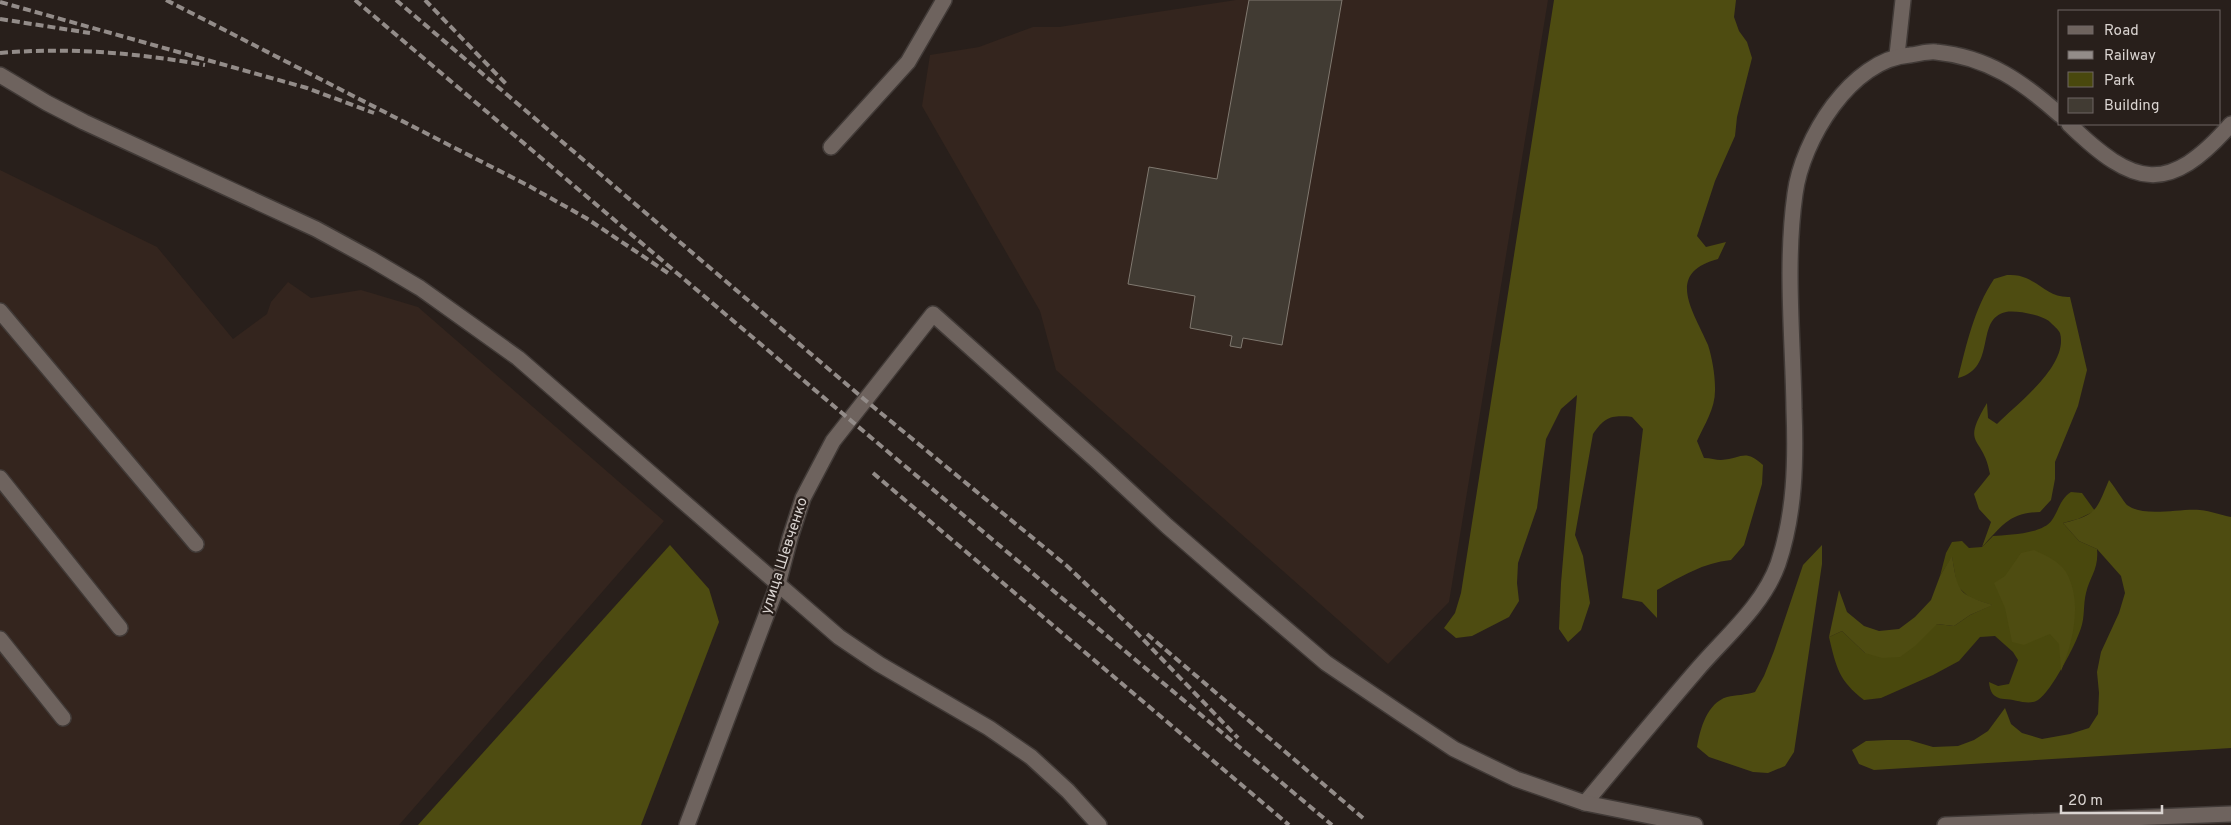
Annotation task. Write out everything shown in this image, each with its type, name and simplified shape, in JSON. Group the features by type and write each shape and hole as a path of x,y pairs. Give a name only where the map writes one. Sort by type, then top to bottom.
{"street":[{"path":"832,147 908,62 944,0"},
{"path":"1896,56 1903,0"},
{"path":"1695,825 1585,803 1696,670 1742,622 1776,568 1788,531 1796,452 1791,273 1795,192 1806,154 1827,115 1850,85 1872,67 1896,56 1934,52 1969,58 2006,72 2032,90 2058,113"},
{"path":"0,75 84,122 316,229 420,288 518,358 839,637 880,664 989,728 1031,758 1068,792 1099,825"},
{"path":"2070,125 2104,156 2122,167 2142,174 2162,175 2183,168 2204,152 2231,124"},
{"path":"0,311 196,544"},
{"name":"улица Шевченко","path":"686,825 778,584 790,538 804,498 833,441 933,314 1167,526 1326,663 1454,749 1516,779 1585,803"},
{"path":"0,478 120,628"},
{"path":"0,639 63,718"},
{"path":"1945,825 2231,814"}],"shaded area":[{"path":"1236,0 1548,0 1449,602 1388,664 1056,370 1040,311 922,106 930,55 979,47 1033,27 1059,27"},
{"path":"1554,0 1736,0 1734,17 1739,31 1747,42 1752,58 1737,117 1735,136 1715,181 1697,236 1706,247 1726,242 1718,259 1701,265 1692,274 1687,284 1691,307 1708,345 1715,382 1712,409 1697,441 1704,458 1721,460 1747,456 1757,460 1763,465 1762,484 1744,545 1731,560 1702,567 1657,590 1657,618 1642,602 1622,598 1643,429 1632,417 1619,416 1609,418 1601,424 1593,434 1575,535 1583,556 1590,603 1581,630 1568,642 1559,629 1561,583 1577,395 1561,409 1546,439 1537,508 1518,563 1517,583 1519,601 1509,617 1472,636 1456,638 1444,628 1455,613 1461,593"},
{"path":"0,170 157,247 233,339 267,314 271,302 288,282 311,298 361,290 418,307 664,521 399,825 0,825"},
{"path":"2007,275 2023,277 2051,293 2070,297 2087,370 2078,406 2055,462 2055,479 2051,500 2040,512 2021,515 2007,522 1982,547 1991,522 1979,509 1974,494 1990,474 1987,461 1974,435 1975,427 1987,403 1988,418 1997,424 2028,395 2049,371 2057,358 2061,345 2060,333 2047,319 2029,314 2006,312 1996,316 1991,324 1978,364 1970,373 1958,378 1981,302 1994,279"},
{"path":"2109,480 2127,505 2134,509 2152,512 2200,510 2231,517 2231,748 1874,770 1859,764 1852,750 1866,741 1909,740 1933,747 1958,746 1974,740 1988,731 2005,708 2011,724 2022,733 2042,739 2070,734 2089,728 2098,714 2097,672 2101,652 2119,613 2125,593 2121,576 2097,549 2079,541 2063,523 2083,517 2094,510"},
{"path":"670,545 709,589 719,622 641,825 418,825"},
{"path":"1822,545 1822,564 1794,752 1785,766 1768,773 1753,772 1709,757 1697,747 1700,732 1706,718 1714,705 1720,700 1755,692 1774,651 1803,565"},
{"path":"2034,550 2052,559 2063,568 2071,583 2074,596 2075,608 2072,635 2061,671 2059,644 2050,634 2024,645 2012,642 2005,608 1994,583 2005,576 2021,553"},
{"path":"1952,556 1956,577 1961,590 1972,598 1993,605 1970,615 1954,626 1937,624 1915,646 1900,657 1882,658 1865,653 1842,631 1829,637 1839,590 1847,612 1864,626 1879,631 1899,629 1915,617 1931,600 1940,576"}],"green space":[{"path":"2071,492 2082,493 2095,511 2078,519 2063,523 2079,541 2097,549 2097,562 2086,593 2081,628 2069,656 2056,678 2050,688 2038,700 2034,702 2021,702 2000,698 1993,694 1989,682 1998,686 2009,684 2018,660 2013,652 1995,636 1980,637 1959,661 1933,675 1881,698 1864,700 1849,686 1840,673 1829,637 1842,631 1865,653 1937,624 1954,626 1970,615 1992,605 1970,598 1957,586 1952,557 1940,576 1946,553 1952,542 1962,541 1969,548 1982,547 1993,536 2025,533 2041,528 2052,520 2062,501"}],"building":[{"path":"1249,0 1342,0 1282,345 1243,338 1241,348 1230,346 1232,336 1190,328 1195,296 1128,284 1149,167 1217,179"}],"railway":[{"path":"166,0 529,186 586,218 668,273"},
{"path":"355,0 1332,825"},
{"path":"396,0 865,400 1067,566 1134,630 1238,738"},
{"path":"425,0 507,85"},
{"path":"0,2 307,88 374,113"},
{"path":"0,19 90,33"},
{"path":"0,53 26,51 103,52 205,65"},
{"path":"873,473 1289,825"},
{"path":"1147,634 1363,818"}]}
